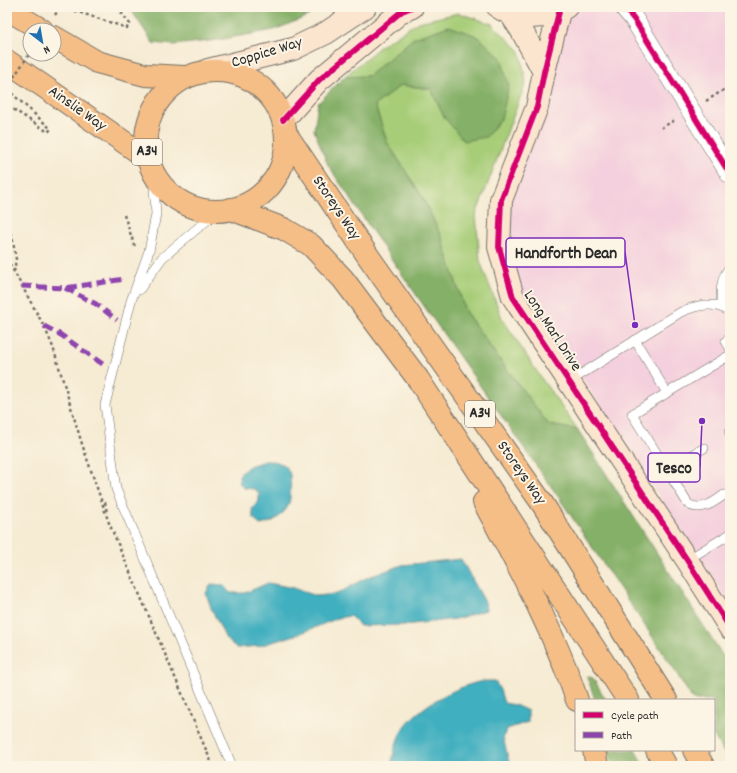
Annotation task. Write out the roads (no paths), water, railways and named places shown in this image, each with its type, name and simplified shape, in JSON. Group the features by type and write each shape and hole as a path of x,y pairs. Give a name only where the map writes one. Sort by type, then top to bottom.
{"highway":[{"path":"7,9 29,22"},
{"name":"A34","path":"62,42 97,62 145,75 185,77 208,70 233,72 255,82 272,98 284,127"},
{"name":"Ainslie Way","path":"7,61 150,166"},
{"name":"A34","path":"185,77 160,97 146,126 150,166 170,194 192,208 225,210"},
{"path":"225,210 254,200 273,182 284,159 284,127"},
{"name":"Storeys Way","path":"284,127 373,263 542,503 665,699"},
{"name":"Storeys Way","path":"225,210 284,229 311,245 343,279 418,379 627,699"},
{"path":"418,379 520,569 568,672 577,699"},
{"path":"594,751 597,766"},
{"path":"658,751 666,766"},
{"path":"695,751 703,766"}],"street":[{"name":"Coppice Way","path":"208,70 293,49 326,33 365,7"},
{"path":"284,127 319,80 402,11 412,7"},
{"path":"624,7 634,19 730,174"},
{"path":"504,10 525,17 543,17 563,9"},
{"name":"Long Marl Drive","path":"563,9 544,72 537,107 501,200 499,247 513,297 570,381 730,628"},
{"path":"504,10 522,31 544,72"}],"lane":[{"path":"150,166 156,214 149,251 131,301 105,405 116,489 232,766"},
{"path":"131,301 162,258 225,210"},
{"path":"721,306 724,273 730,267"},
{"path":"570,381 634,340 692,307 706,305 721,306 730,313"},
{"path":"730,338 726,341 730,348"},
{"path":"634,340 667,394"},
{"path":"724,495 706,506 699,508 692,507 688,504 632,414 730,355"},
{"path":"667,470 704,448"},
{"path":"687,560 730,534"}],"water":[{"path":"265,461 278,462 284,465 289,473 291,487 289,504 283,513 273,521 260,525 253,517 252,509 259,501 259,493 254,489 244,488 240,484 239,475 249,466"},
{"path":"461,559 485,602 486,610 456,619 404,625 360,626 350,616 338,618 299,634 259,646 237,648 226,639 211,608 206,593 211,584 223,585 230,593 245,593 268,583 294,588 316,596 337,594 366,578 402,565"},
{"path":"483,681 495,681 500,690 504,703 515,705 528,711 528,722 507,729 503,737 510,766 391,766 399,736 405,726 414,717 424,708 447,694 459,688"}],"place":[{"name":"Handforth Dean","path":"635,325"},
{"name":"Tesco","path":"702,421"}]}
